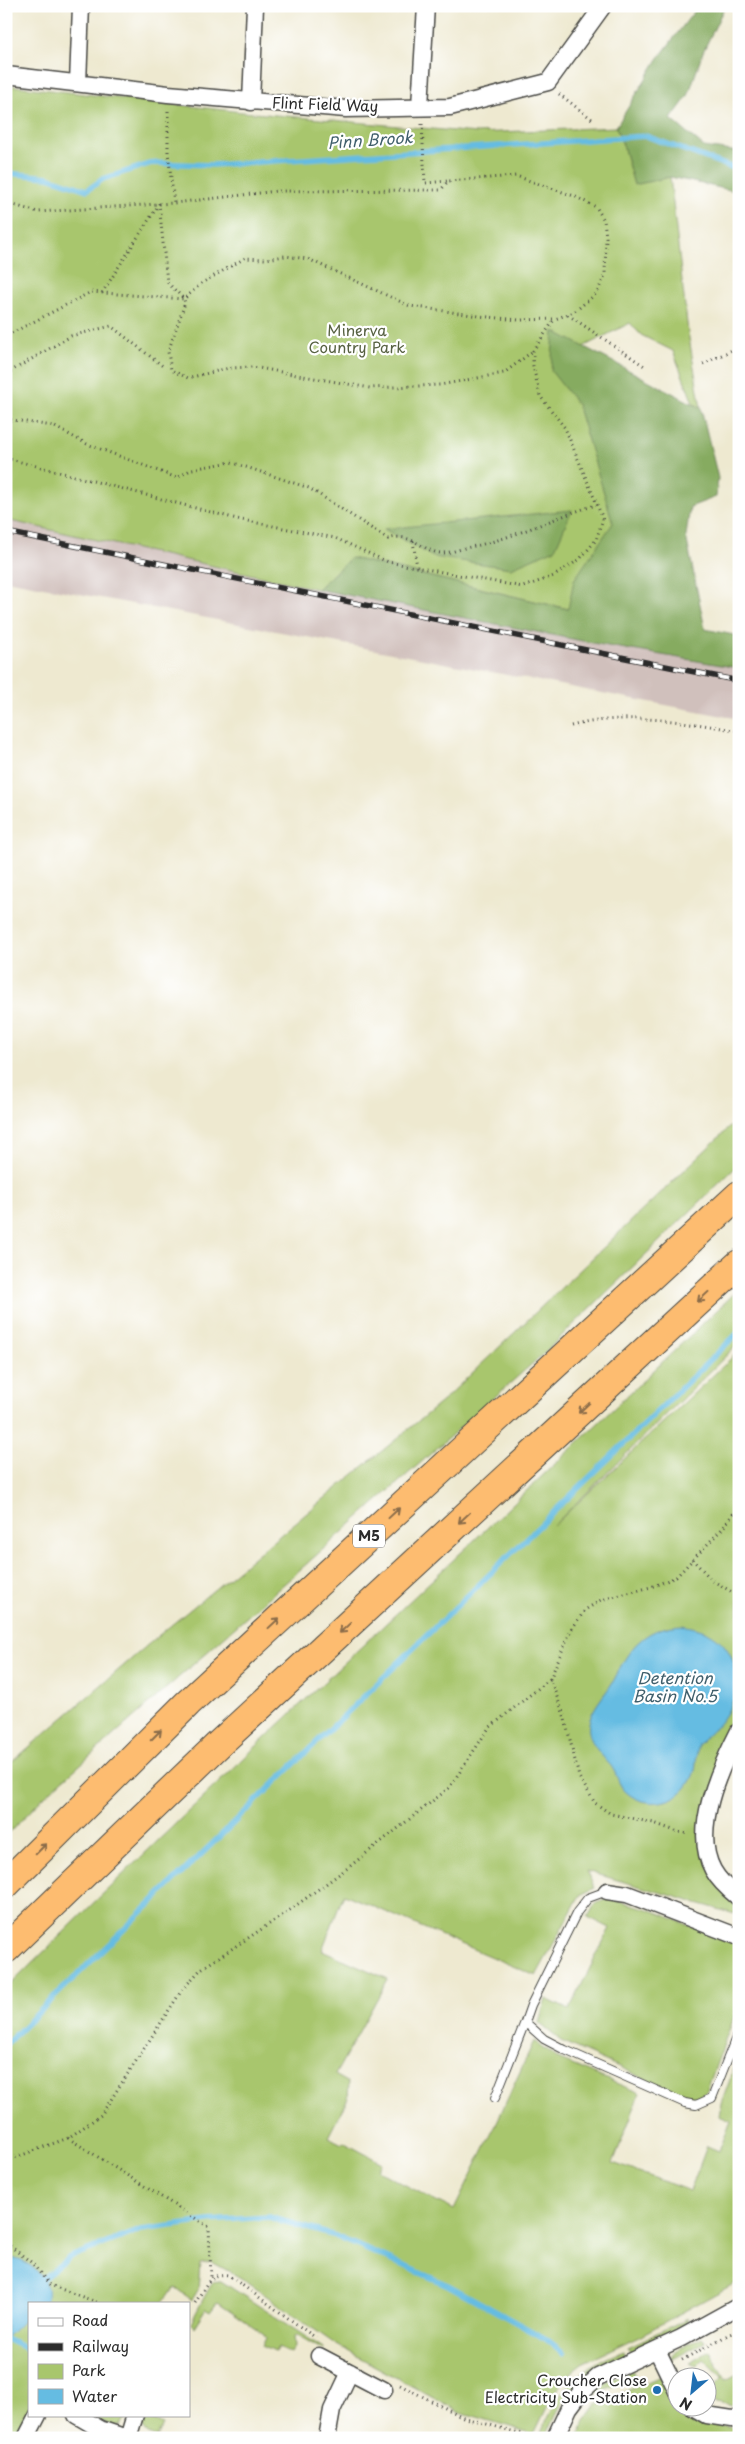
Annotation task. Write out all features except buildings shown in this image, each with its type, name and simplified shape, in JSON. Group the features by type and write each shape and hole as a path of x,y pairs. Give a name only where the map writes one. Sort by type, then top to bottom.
{"highway":[{"name":"M5","path":"6,1884 188,1703 739,1195"},
{"path":"6,1949 219,1744 739,1264"}],"street":[{"path":"78,82 81,6"},
{"path":"251,102 255,6"},
{"path":"420,106 426,6"},
{"path":"548,82 603,6"},
{"name":"Flint Field Way","path":"6,76 78,82 168,94 346,109 460,105 548,82"},
{"path":"739,1732 722,1767 707,1817 704,1836 706,1853 712,1868 721,1882 739,1898"},
{"path":"607,1891 627,1894 739,1937"},
{"path":"555,2438 569,2408 590,2383 606,2372 657,2350 739,2306"},
{"path":"657,2350 668,2373"},
{"path":"319,2356 384,2390"},
{"path":"327,2438 332,2410 350,2372"},
{"path":"26,2438 37,2416"},
{"path":"78,2416 100,2429 128,2438 135,2416"},
{"path":"713,2416 739,2420"}],"lane":[{"path":"494,2098 531,2005 577,1912 588,1898 607,1891"},
{"path":"525,2022 544,2039 565,2050 685,2103 696,2105 712,2098 739,2030"}],"path":[{"path":"548,82 559,94 592,119"},
{"path":"168,94 168,152 172,171 174,203"},
{"path":"6,336 92,292 184,300 202,284 245,258 285,256 308,259 410,306 519,320 555,319 574,312 597,293 605,275 606,237 604,220 596,207 574,196 516,176 425,183 422,147"},
{"path":"6,203 38,212 174,203 277,191 441,190 448,181"},
{"path":"102,293 159,203"},
{"path":"159,203 167,282 185,303 168,352 171,370 188,378 229,368 253,367 370,388 440,385 504,373 533,351 555,319"},
{"path":"568,314 646,367"},
{"path":"6,374 71,336 111,326 164,366"},
{"path":"704,364 732,350 739,350"},
{"path":"6,458 237,519 335,538 388,562 523,587 554,576 580,558 596,540 602,519 565,428 540,396 533,366 533,351"},
{"path":"6,419 53,426 87,444 177,478 192,469 230,462 309,488 388,540 397,536 412,540 440,553 479,546 525,532 564,514 596,505"},
{"path":"412,540 417,567"},
{"path":"571,726 600,719 681,720 739,731"},
{"path":"6,2160 68,2138 101,2115 182,1990 201,1970 349,1867 449,1788 489,1728 550,1679 571,1630 585,1610 602,1600 651,1587 676,1577 723,1528 739,1505"},
{"path":"692,1559 714,1581 739,1596"},
{"path":"550,1679 564,1715 579,1777 595,1803 611,1814 654,1823 678,1832 704,1836"},
{"path":"68,2138 209,2228 211,2277"},
{"path":"6,2243 32,2262 50,2285 96,2302"},
{"path":"734,2332 736,2336"},
{"path":"687,2358 689,2362"}],"shaded area":[{"path":"6,493 739,644 739,719 6,580"}],"green space":[{"path":"698,6 725,6 703,52 688,96 671,119 704,147 739,152 739,192 670,177 634,185 616,127 658,59"},
{"name":"Minerva Country Park","path":"6,85 242,112 477,133 616,127 634,184 670,177 688,332 701,408 693,403 673,351 641,335 630,323 577,350 657,555 568,609 351,558 317,589 6,520"},
{"path":"554,331 701,408 718,478 716,497 690,507 686,536 705,629 739,636 739,668 608,646 317,589 351,558 568,609 574,580 613,523 577,404 551,371"},
{"path":"572,510 555,549 511,568 433,557 384,529"},
{"path":"739,1118 739,1164 542,1355 45,1796 6,1836 6,1767 158,1636 445,1399"},
{"path":"739,1289 739,1343 553,1526 739,1351 739,1739 704,1836 736,1897 735,1914 586,1871 595,1888 580,1895 536,1976 344,1894 322,1950 388,1979 335,2075 349,2083 348,2098 328,2137 342,2144 343,2142 382,2163 378,2171 454,2210 534,2041 560,2060 640,2093 613,2163 690,2191 707,2146 719,2151 731,2121 719,2116 721,2104 739,2055 739,2281 641,2335 582,2363 572,2371 554,2393 534,2434 457,2411 335,2344 241,2278 212,2262 200,2264 198,2290 192,2300 174,2287 164,2302 28,2302 29,2416 15,2438 6,2438 6,1989 187,1812"},
{"path":"608,1899 642,1907 675,1919 739,1947 739,2003 707,2090 699,2097 686,2097 561,2041 539,2023 546,1999 569,2010 610,1928 588,1917 595,1904"},
{"path":"221,2281 323,2348 323,2350 297,2335 294,2337 295,2346 291,2353 278,2347 275,2352 262,2346 266,2338 264,2334 218,2302 211,2311 206,2308 194,2327 191,2324 208,2290 213,2283"},
{"path":"688,2318 685,2326 631,2353 628,2347"},
{"path":"702,2337 705,2342 671,2360 675,2351"},
{"path":"623,2350 625,2355 596,2369 575,2386 559,2409 546,2438 540,2436 554,2406 571,2382 593,2365"},
{"path":"710,2351 726,2380 739,2373 739,2407 718,2403 718,2383 723,2378 718,2373 718,2366 711,2366 704,2359 697,2366 690,2362"},
{"path":"632,2371 635,2377 590,2395 607,2382"},
{"path":"661,2376 668,2388 668,2416 681,2416 697,2424 705,2422 739,2428 739,2438 578,2438 585,2421 597,2404"},
{"path":"88,2416 127,2416 121,2425 114,2427"},
{"path":"143,2416 152,2416 151,2419 163,2425 157,2437 148,2434 143,2428"}],"water":[{"name":"Detention Basin No.5","path":"682,1625 701,1629 711,1634 727,1649 735,1668 736,1689 723,1719 699,1744 695,1771 686,1788 679,1795 662,1802 643,1801 634,1798 621,1786 613,1769 592,1741 589,1723 594,1710 614,1680 622,1663 635,1646 650,1633 670,1626"},
{"path":"6,2258 12,2258 31,2266 41,2276 47,2288 47,2300 44,2302 28,2302 28,2316 6,2338"}],"waterway":[{"name":"Pinn Brook","path":"6,173 48,177 87,190 103,179 152,163 213,165 646,136 739,170"},
{"path":"6,2044 739,1332"},
{"path":"37,2283 70,2257 141,2230 208,2221 269,2217 335,2236 448,2285 546,2339 564,2353"},
{"path":"6,2339 28,2350"}],"railway":[{"path":"6,532 739,681"}],"place":[{"name":"Croucher Close Electricity Sub-Station","path":"657,2390"}]}
